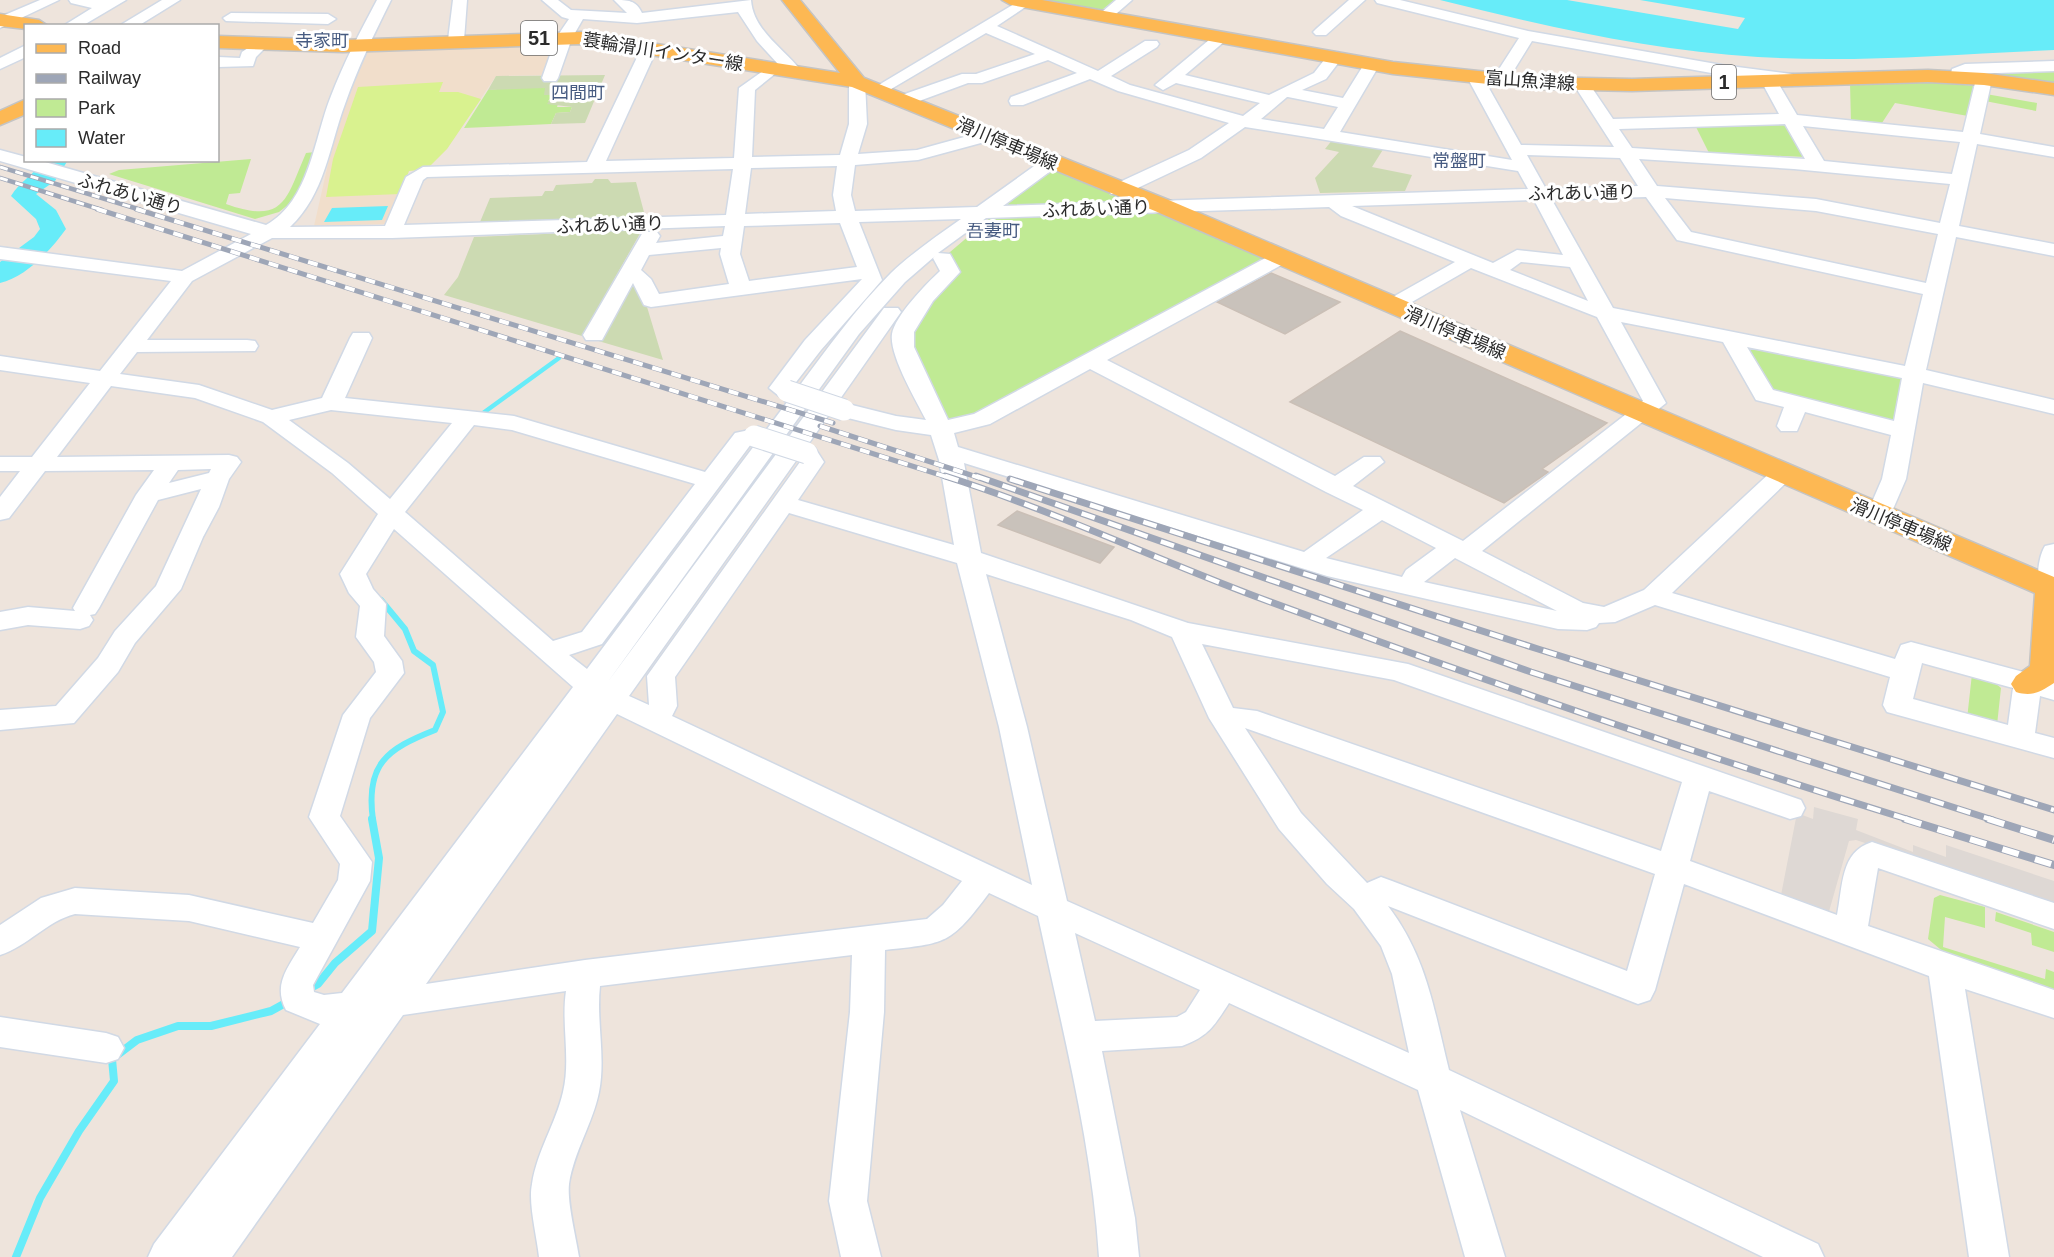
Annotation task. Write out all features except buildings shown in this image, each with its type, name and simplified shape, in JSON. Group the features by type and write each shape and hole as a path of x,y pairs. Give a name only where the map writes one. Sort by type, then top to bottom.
{"main road":[{"path":"791,0 869,86"},
{"name":"富山魚津線","path":"1017,2 1334,58 1500,80 1582,85 1722,76 1768,80 1958,77 2054,89"},
{"path":"2,21 24,24"},
{"name":"蓑輪滑川インター線","path":"219,42 363,45 564,38 649,49 869,86"},
{"name":"滑川停車場線","path":"869,86 1055,165 1163,206 1878,516 2052,588"},
{"path":"0,119 24,106"},
{"path":"2041,687 2047,671 2052,588"}],"street":[{"path":"2,21 52,0"},
{"path":"76,0 113,3"},
{"path":"130,24 173,0"},
{"path":"0,513 184,277 260,235 270,232 290,218 307,196 333,113 363,45 362,42 384,0"},
{"path":"456,40 460,0"},
{"path":"549,0 567,14 637,18 743,4 756,29 794,72"},
{"path":"550,78 564,38 578,15 592,0"},
{"path":"621,0 632,7 637,18"},
{"path":"1104,17 1125,0"},
{"path":"1321,32 1358,0"},
{"path":"1382,0 1528,36 1722,76 1801,79"},
{"path":"1017,2 986,27 914,71 869,86 847,160 842,195 872,280 813,345 780,388 844,410 891,422 1336,570 1557,620 1585,622 1606,616 1653,596 1782,474"},
{"path":"74,24 113,3"},
{"path":"219,30 231,18 251,5"},
{"path":"231,18 328,19"},
{"path":"986,27 1094,76 1242,122 1524,167"},
{"path":"1500,80 1528,36"},
{"path":"1150,95 1220,38"},
{"path":"1,56 24,39"},
{"path":"219,62 247,63 248,55 261,44"},
{"path":"1017,101 1094,76 1151,44"},
{"path":"594,167 649,49"},
{"path":"1,56 24,50"},
{"path":"905,100 968,77 976,80 1048,55"},
{"path":"1118,190 1195,154 1242,122 1248,121 1280,97 1320,76 1334,58"},
{"path":"1328,137 1372,64"},
{"path":"1958,77 1958,72 1965,69 2054,66"},
{"path":"741,288 730,254 743,163 747,88 773,69"},
{"path":"914,71 946,83"},
{"path":"1173,77 1280,97 1348,104"},
{"path":"1415,576 1459,549 1655,403 1475,77"},
{"path":"1878,516 1894,479 1914,374 1984,79"},
{"path":"1768,80 1816,163"},
{"path":"1582,85 1610,124 1651,191 1684,236 1935,291"},
{"path":"1610,124 1789,119 1971,138 2054,152"},
{"path":"392,232 415,177 423,172 847,160 918,154 986,136"},
{"path":"1516,150 1625,151 1816,163 1960,180"},
{"name":"ふれあい通り","path":"0,155 215,219 270,232 392,232 1651,191 1816,205 1949,228 2054,250"},
{"path":"209,1257 393,1002 601,692 852,330 898,278 988,213 1017,195 1055,165"},
{"path":"1332,201 1348,212 1593,310 1914,374 2054,407"},
{"path":"168,1257 353,1007 601,692 873,334 910,288 988,213"},
{"path":"594,335 657,223"},
{"path":"642,250 732,241"},
{"path":"0,254 184,277"},
{"path":"1494,271 1517,256 1578,262"},
{"path":"943,258 950,272 925,297 903,332 903,347 945,440 969,558 1013,727 1081,1037 1114,1207 1119,1257"},
{"path":"945,440 963,427 1091,362 1280,258"},
{"path":"1391,306 1470,261"},
{"path":"629,273 638,275 646,286 651,301 869,271"},
{"path":"331,403 361,338"},
{"path":"1731,338 1764,395 1904,430"},
{"path":"131,346 247,346"},
{"path":"1091,362 1576,610 1606,616"},
{"path":"0,363 199,392 271,417 317,449 548,652 601,692 983,877 1433,1080 1804,1257"},
{"path":"271,417 331,403 514,423 710,481"},
{"path":"1789,426 1797,403"},
{"path":"467,419 391,513 353,574 362,593 373,604 370,637 388,661 390,674 357,714 327,801 324,817 356,862 354,881 296,984 298,1000 322,1010 353,1007 585,974 934,931 955,914 983,877"},
{"path":"548,652 592,638 743,438 754,436 807,453 812,462 661,676 663,706 655,720"},
{"path":"0,464 229,462 217,478 207,507 190,537 168,590 125,637 108,664 64,716 0,720"},
{"path":"1335,487 1372,462"},
{"path":"0,621 28,616 83,614 148,495 171,463"},
{"path":"148,495 217,478"},
{"path":"783,503 969,558 1002,571 1140,614 1183,631 1398,671 1790,808"},
{"path":"1315,554 1380,510"},
{"path":"2052,588 2054,552"},
{"path":"1653,596 1906,672"},
{"path":"1183,631 1223,718 1290,821 1338,875 1365,900 1395,940 1409,974 1433,1080 1485,1257"},
{"path":"2020,739 2041,687 1911,651 1897,705 2020,739 2054,748"},
{"path":"1223,718 1247,718 1674,868 1945,968 2054,1004"},
{"path":"1365,900 1381,890 1638,990 1698,777"},
{"path":"1850,933 1863,861 1872,854 2054,916"},
{"path":"0,942 52,907 75,901 189,908 320,938"},
{"path":"861,1257 848,1201 867,1012 869,938"},
{"path":"1945,968 1989,1257"},
{"path":"559,1257 550,1186 558,1154 580,1092 584,1057 580,1010 585,974"},
{"path":"1081,1037 1182,1031 1198,1022 1222,985"},
{"path":"0,1032 106,1048"}],"shaded area":[{"path":"559,40 547,75 496,76 447,149 427,169 409,171 388,224 314,226 333,142 351,84 368,47"},
{"path":"1814,807 1858,819 1856,830 1913,852 1913,845 1946,857 1946,845 2054,881 2054,906 1856,840 1849,841 1828,915 1781,895 1797,813 1813,819"}],"green space":[{"path":"1026,0 1121,0 1102,15"},
{"path":"2054,66 2054,84 1976,74"},
{"path":"605,75 585,123 551,124 556,113 570,112 572,107 547,104 553,95 544,95 545,88 488,90 496,76"},
{"path":"443,82 439,92 458,92 481,99 447,149 427,169 409,171 400,194 326,197 333,159 358,87"},
{"path":"1928,82 1976,86 1968,116 1895,103 1880,126 1851,123 1850,83"},
{"path":"519,87 546,88 554,95 548,101 558,104 557,107 572,107 570,112 556,113 551,124 464,128 488,90"},
{"path":"1986,94 2037,103 2036,111 1985,101"},
{"path":"1787,124 1806,157 1709,153 1695,125"},
{"path":"1333,139 1384,148 1372,167 1412,175 1405,191 1320,193 1315,178 1339,152 1325,149"},
{"path":"315,152 298,197 279,212 255,219 109,174 119,170 251,159 240,193 229,194 226,204 246,210 261,211 281,204 306,153"},
{"path":"1059,166 1280,258 1091,361 941,429 903,347 950,272 943,258 1017,195"},
{"path":"595,179 608,179 611,183 636,182 645,216 480,222 490,198 542,196 545,191 553,191 556,185 592,183"},
{"path":"642,230 582,336 444,295 458,277 474,237"},
{"path":"629,278 641,287 663,360 595,340"},
{"path":"1731,338 1914,374 1904,429 1767,395"},
{"path":"1972,674 1994,682 2001,688 1997,725 1967,719"},
{"path":"1940,895 1985,907 1985,928 1945,917 1943,947 2045,979 2046,969 2054,972 2054,991 1946,954 1928,939 1934,898"},
{"path":"1996,912 2054,932 2054,952 2032,945 2031,933 1995,921"}],"water":[{"path":"1440,0 2054,0 2054,50 1832,59 1718,54 1598,36"},
{"path":"388,206 382,220 324,222 332,208"}],"pier":[{"path":"1567,0 1640,0 1745,18 1738,29"}],"waterway":[{"path":"0,275 43,243 53,229 47,215 23,196 29,186 46,176 55,162"},
{"path":"479,416 559,358"},
{"path":"373,820 371,801 373,785 376,772 383,761 404,744 435,730 443,712 433,665 414,651 405,629 381,600"},
{"path":"307,990 318,984 335,963 372,931 379,858 372,819"},
{"path":"16,1257 40,1198 79,1131 114,1081 112,1059 137,1040 178,1026 211,1026 271,1011 291,1000"}],"railway":[{"path":"0,167 141,210"},
{"path":"0,178 102,210"},
{"path":"97,209 950,478"},
{"path":"136,209 833,423"},
{"path":"820,426 980,478"},
{"path":"945,476 1063,519 1257,597 1419,656 1664,741 1910,820"},
{"path":"976,476 1531,672 1993,820"},
{"path":"1010,479 1538,649 2054,810"},
{"path":"1905,819 2054,865"},
{"path":"1988,819 2054,840"}],"district":[{"name":"寺家町","path":"322,41"},
{"name":"四間町","path":"578,93"},
{"name":"常盤町","path":"1459,161"},
{"name":"吾妻町","path":"993,231"}]}
